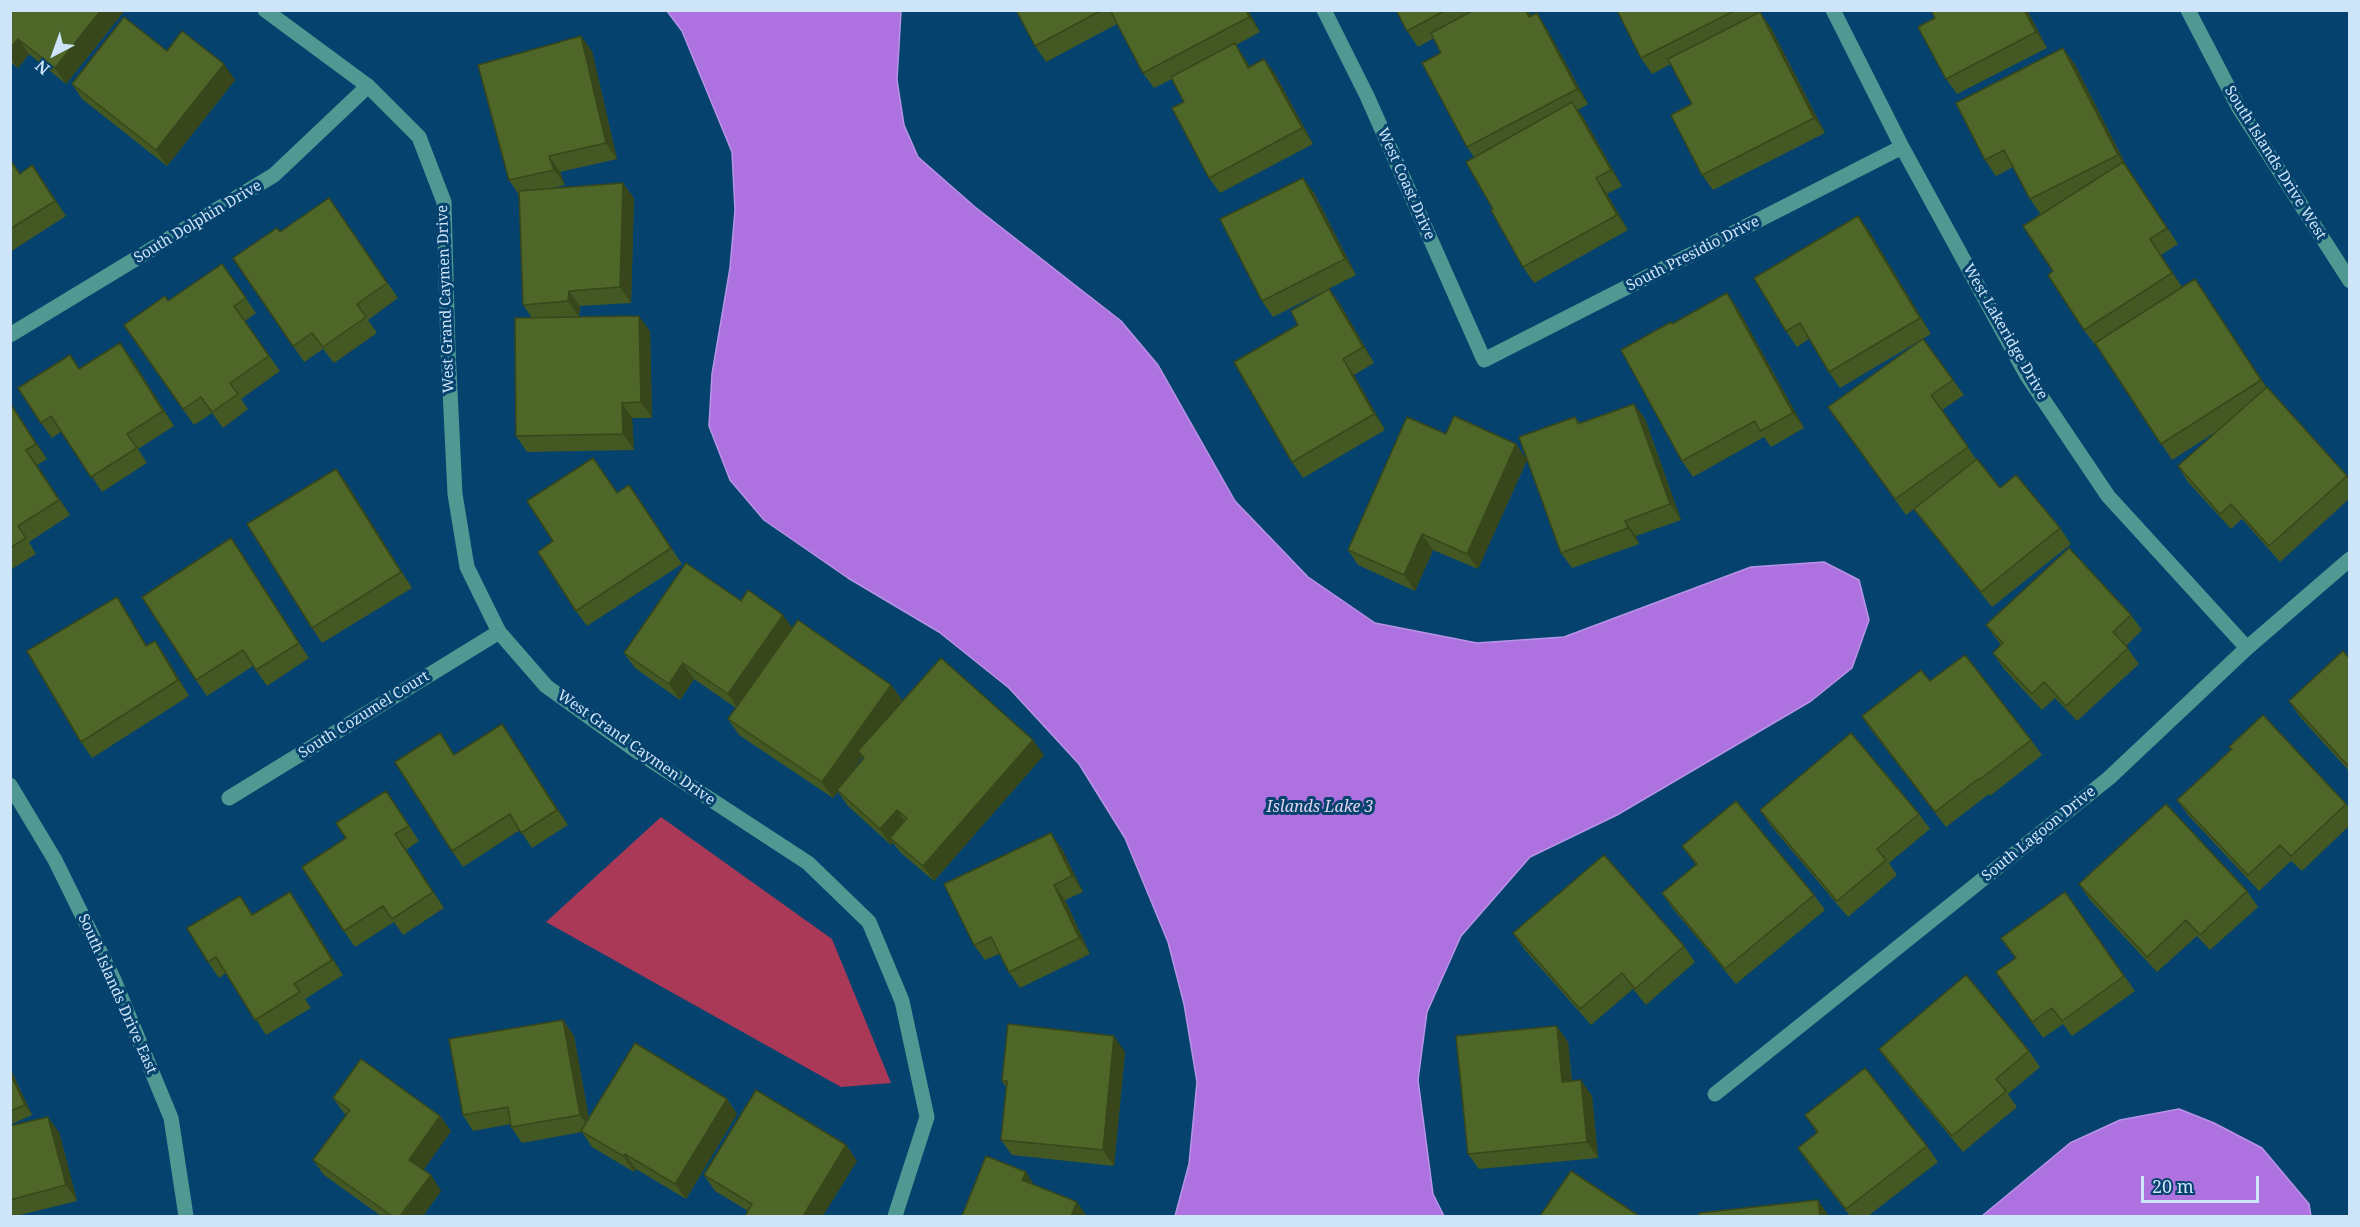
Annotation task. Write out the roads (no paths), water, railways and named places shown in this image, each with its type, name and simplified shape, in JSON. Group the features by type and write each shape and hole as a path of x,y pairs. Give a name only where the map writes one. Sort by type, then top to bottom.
{"street":[{"name":"West Grand Caymen Drive","path":"265,10 368,86 419,137 444,202 455,494 467,567 499,632 546,686 635,750 807,863 869,922 902,1001 927,1117 895,1216"},
{"name":"West Coast Drive","path":"1324,10 1367,96 1484,360"},
{"name":"West Lakeridge Drive","path":"1833,10 1902,147 2026,374 2108,496 2247,648"},
{"name":"South Islands Drive West","path":"2188,10 2239,108 2349,281"},
{"name":"South Dolphin Drive","path":"10,335 274,175 368,86"},
{"name":"South Presidio Drive","path":"1484,360 1902,147"},
{"name":"South Lagoon Drive","path":"1715,1094 2109,778 2247,648 2349,559"},
{"name":"South Cozumel Court","path":"229,798 499,632"},
{"name":"South Islands Drive East","path":"10,785 55,860 109,970 171,1118 186,1216"}],"water":[{"name":"Islands Lake 3","path":"667,11 901,11 897,80 904,125 918,157 975,207 1121,321 1158,365 1235,501 1308,577 1375,623 1477,643 1564,637 1751,567 1824,562 1859,580 1869,620 1852,668 1811,701 1617,815 1530,857 1461,936 1427,1012 1418,1080 1433,1194 1444,1216 1175,1216 1189,1164 1197,1082 1184,1004 1168,942 1125,838 1079,764 1009,688 939,632 848,578 764,520 730,480 709,426 712,374 730,268 735,210 732,152 682,31"},
{"path":"2179,1109 2214,1123 2262,1148 2309,1204 2311,1216 1982,1216 2070,1143 2120,1120"}]}
